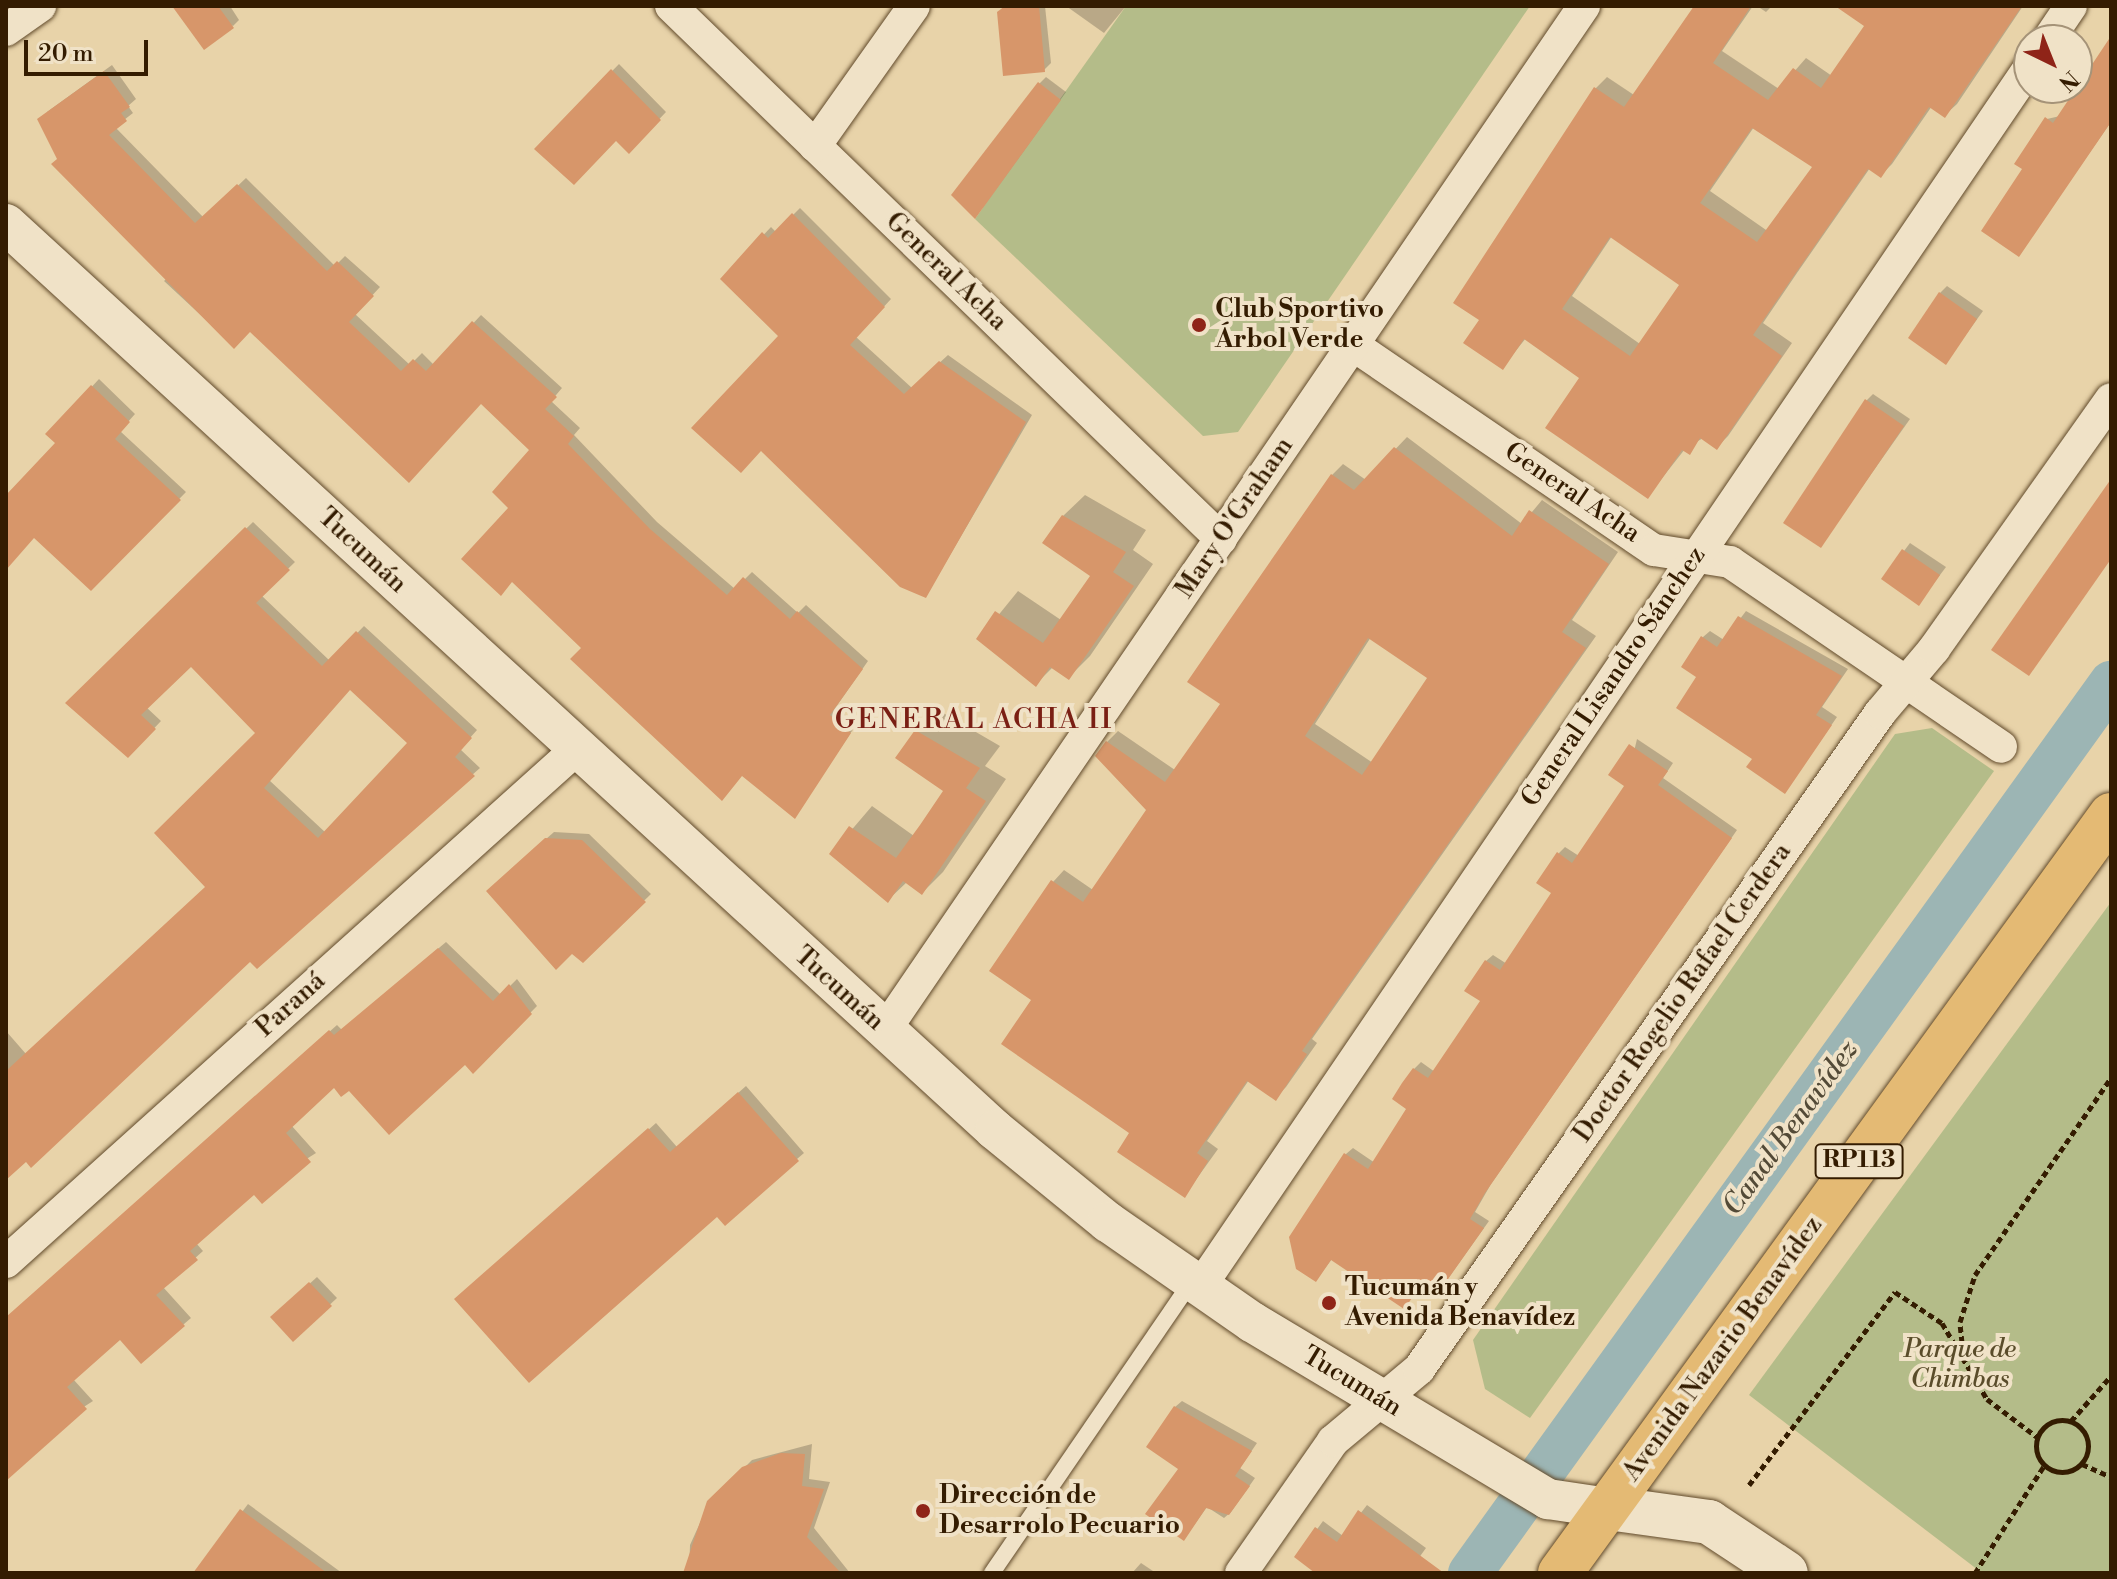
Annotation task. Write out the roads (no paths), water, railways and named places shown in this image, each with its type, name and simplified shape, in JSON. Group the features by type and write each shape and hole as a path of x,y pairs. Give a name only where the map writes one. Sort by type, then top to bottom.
{"main road":[{"name":"Avenida Nazario Benavídez","path":"1560,1573 2111,815"},
{"name":"Tucumán","path":"1608,1508 1709,1522 1786,1573"}],"street":[{"path":"6,30 40,6"},
{"name":"General Acha","path":"671,6 1221,539"},
{"path":"815,146 914,6"},
{"name":"Mary O'Graham","path":"885,1030 1584,6"},
{"path":"2059,24 2071,6"},
{"name":"General Lisandro Sánchez","path":"1196,1284 2013,91"},
{"name":"Tucumán","path":"6,224 885,1030 1042,1169 1196,1284 1382,1400 1548,1499 1608,1508"},
{"name":"General Acha","path":"1353,345 1654,550 1730,562 2001,747"},
{"name":"Doctor Rogelio Rafael Cerdera","path":"1241,1573 1333,1441 1419,1369 1906,682 2111,399"},
{"name":"Paraná","path":"6,1262 577,749"}],"lane":[{"path":"992,1573 1196,1284"}],"waterway":[{"name":"Canal Benavídez","path":"1470,1573 2111,683"}],"place":[{"name":"Club Sportivo Árbol Verde","path":"1199,325"},
{"name":"Tucumán y Avenida Benavídez","path":"1329,1303"},
{"name":"Dirección de Desarrolo Pecuario","path":"923,1511"}],"district":[{"name":"GENERAL ACHA II","path":"974,720"}],"park label":[{"name":"Parque de Chimbas","path":"1960,1365"}]}
